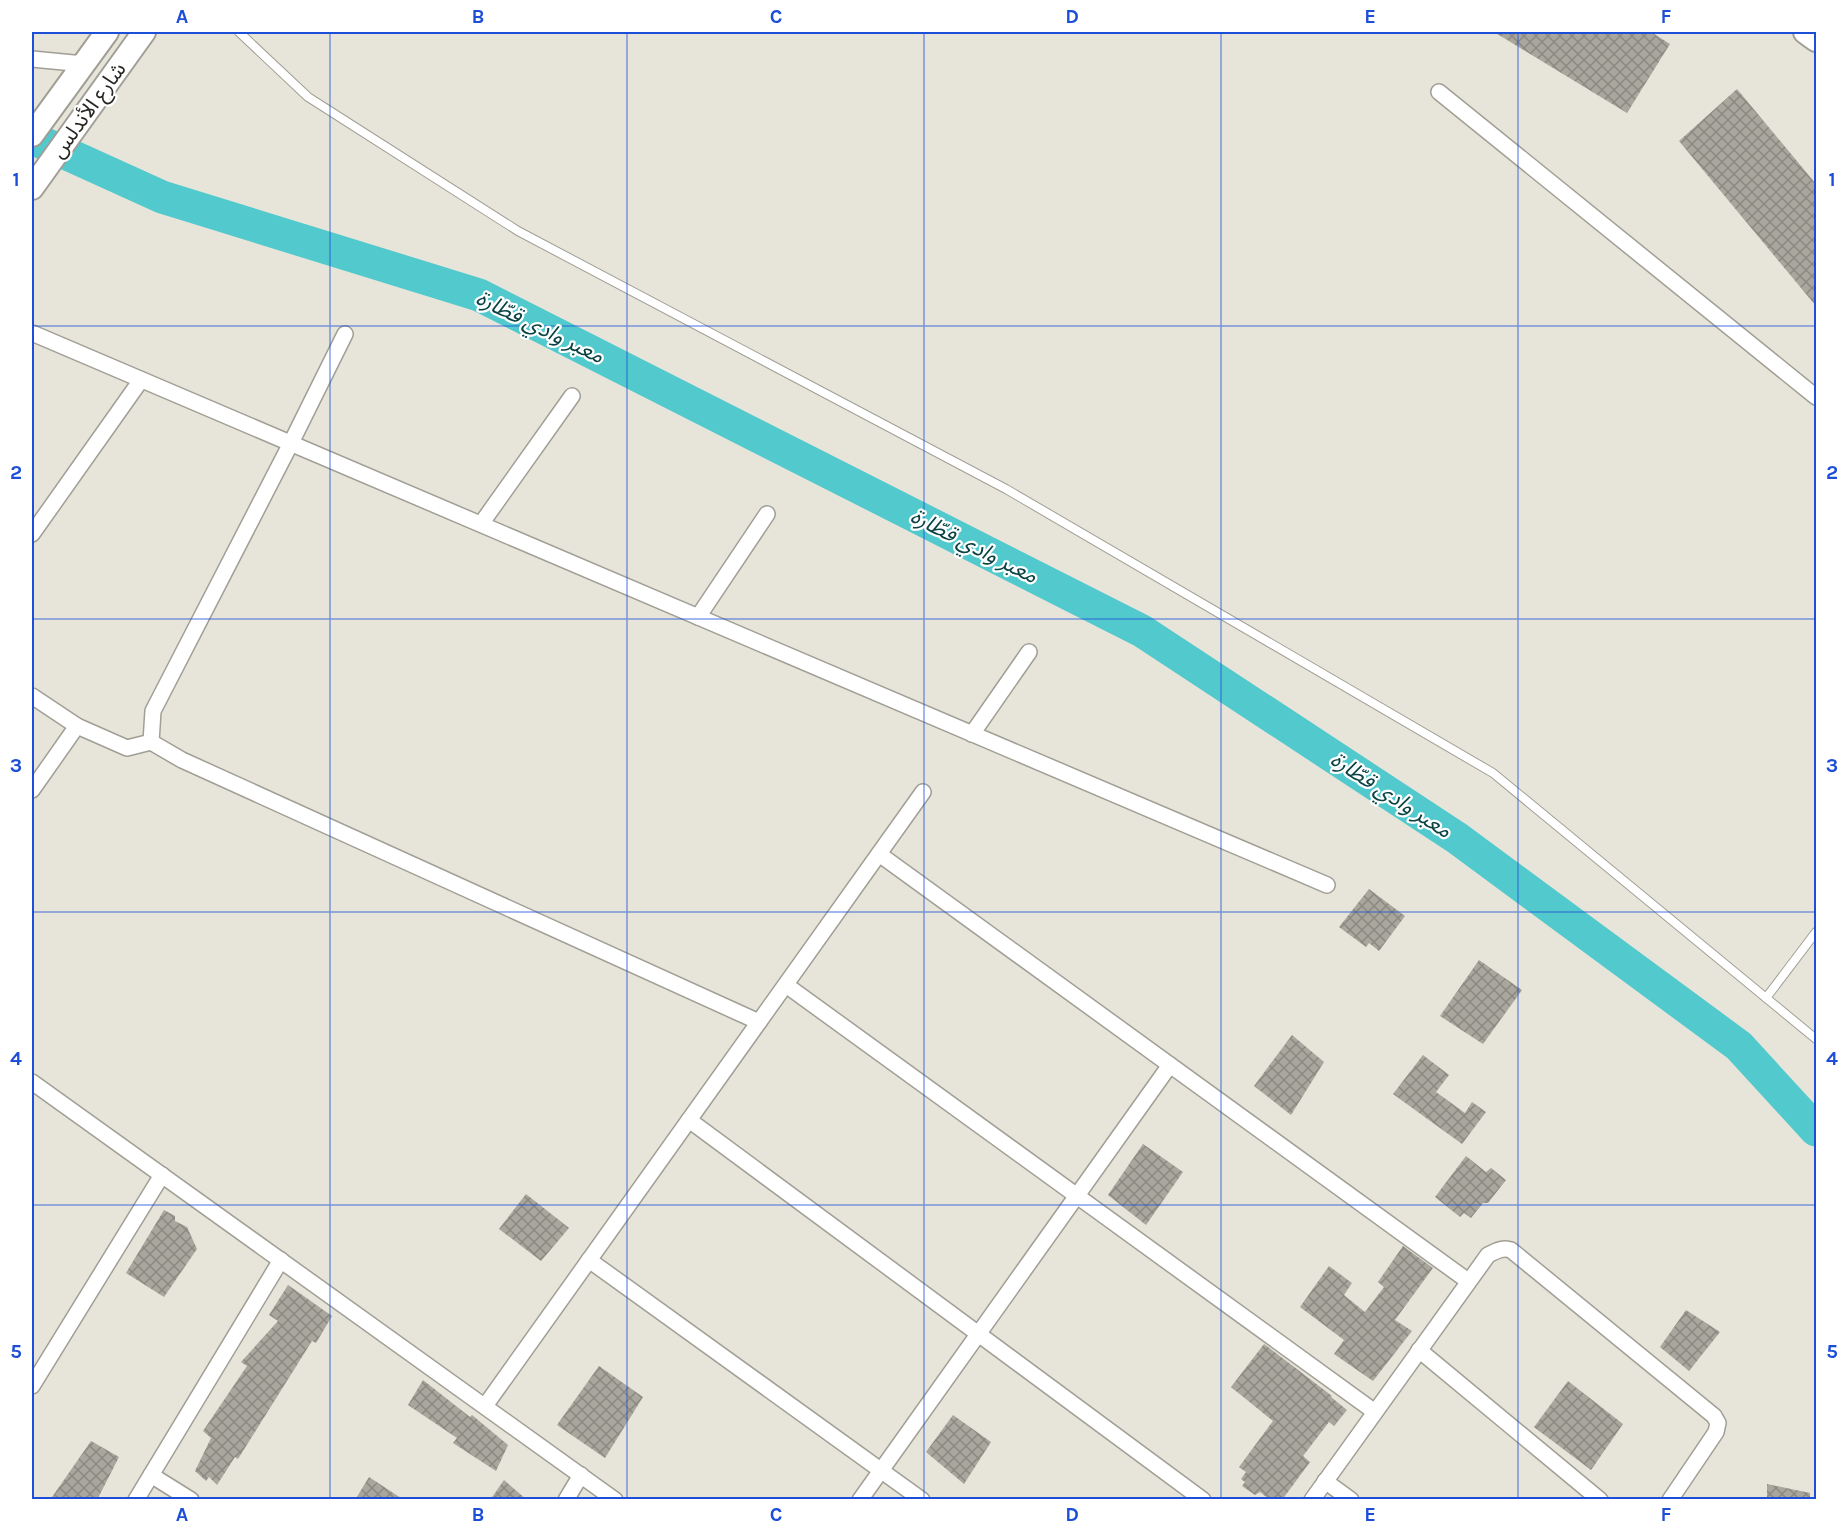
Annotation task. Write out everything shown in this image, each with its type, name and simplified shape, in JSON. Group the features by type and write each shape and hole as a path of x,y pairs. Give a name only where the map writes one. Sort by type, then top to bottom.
{"main road":[{"name":"شارع الأندلس","path":"32,135 107,32"},
{"name":"شارع الأندلس","path":"37,181 144,32"},
{"path":"1805,32 1816,40"}],"street":[{"path":"32,59 84,64"},
{"path":"1439,92 1816,397"},
{"path":"32,333 1327,885"},
{"path":"151,742 153,711 345,334"},
{"path":"32,534 141,380"},
{"path":"481,524 572,396"},
{"path":"698,617 767,514"},
{"path":"972,734 1029,652"},
{"path":"32,696 77,726 127,748 151,742 182,760 759,1022"},
{"path":"32,790 77,726"},
{"path":"485,1407 923,792"},
{"path":"879,854 1468,1281"},
{"path":"786,985 1375,1412"},
{"path":"860,1500 1170,1065"},
{"path":"32,1082 615,1500"},
{"path":"689,1120 1203,1500"},
{"path":"32,1386 162,1175"},
{"path":"1312,1500 1488,1255 1497,1250 1511,1250 1714,1416 1718,1423 1716,1432 1670,1500"},
{"path":"136,1500 281,1260"},
{"path":"589,1260 922,1500"},
{"path":"1419,1350 1600,1500"},
{"path":"151,1475 191,1500"},
{"path":"566,1500 581,1475"},
{"path":"1325,1481 1350,1500"}],"lane":[{"path":"239,32 308,97 518,231 1006,489 1493,773 1816,1039"},
{"path":"1766,998 1816,932"}],"building":[{"path":"1494,32 1651,32 1670,44 1627,113"},
{"path":"1737,89 1816,184 1816,306 1679,141"},
{"path":"1369,889 1405,916 1379,951 1369,943 1366,947 1339,927"},
{"path":"1479,960 1522,990 1483,1044 1440,1016"},
{"path":"1292,1035 1324,1062 1291,1115 1254,1086"},
{"path":"1423,1055 1449,1075 1436,1092 1465,1113 1472,1102 1486,1112 1462,1144 1393,1094"},
{"path":"1143,1144 1183,1172 1146,1225 1108,1195"},
{"path":"1466,1156 1486,1172 1491,1168 1506,1180 1488,1203 1483,1203 1471,1218 1464,1213 1460,1217 1435,1197"},
{"path":"526,1194 569,1228 541,1261 499,1229"},
{"path":"164,1210 175,1216 175,1221 187,1227 197,1249 164,1297 126,1273"},
{"path":"1403,1246 1433,1268 1395,1320 1412,1331 1373,1381 1334,1354 1344,1340 1300,1307 1329,1266 1352,1283 1344,1295 1365,1312 1384,1287 1378,1282"},
{"path":"288,1285 332,1316 316,1343 312,1341 238,1459 235,1457 217,1485 209,1477 206,1481 195,1471 211,1438 203,1431 247,1366 241,1362 278,1321 269,1315"},
{"path":"1686,1310 1720,1332 1689,1371 1660,1347"},
{"path":"1264,1344 1347,1410 1334,1426 1329,1422 1303,1456 1310,1462 1282,1500 1270,1500 1260,1492 1255,1495 1242,1486 1245,1482 1241,1479 1246,1472 1239,1467 1273,1421 1231,1387"},
{"path":"599,1366 643,1397 605,1458 557,1425"},
{"path":"423,1380 470,1417 472,1415 508,1445 496,1471 453,1443 457,1438 408,1405"},
{"path":"1568,1381 1623,1424 1591,1470 1534,1427"},
{"path":"953,1415 991,1442 964,1484 926,1452"},
{"path":"91,1441 119,1457 97,1500 50,1500"},
{"path":"369,1477 404,1500 355,1500"},
{"path":"504,1480 527,1500 490,1500"},
{"path":"1767,1484 1810,1493 1810,1500 1767,1500"}],"waterway":[{"name":"معبر وادي قطّارة","path":"32,138 162,197 479,295 1142,631 1457,838 1739,1046 1816,1130"}]}
